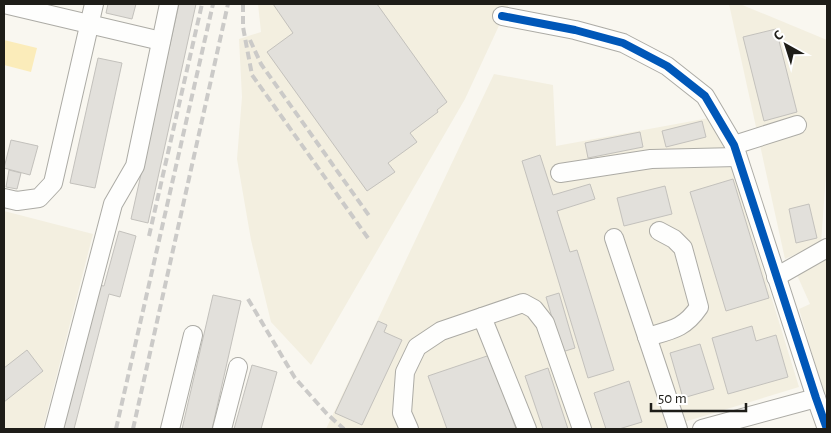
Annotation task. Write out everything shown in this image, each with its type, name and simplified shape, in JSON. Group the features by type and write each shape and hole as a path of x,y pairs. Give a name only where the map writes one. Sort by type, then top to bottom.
{"street":[{"path":"4,4 161,42"},
{"path":"4,198 17,201 39,198 53,183 94,4"},
{"path":"54,429 113,204 135,166 169,4"},
{"path":"502,16 576,30 623,43 667,66 705,96 736,151 827,429"},
{"path":"560,174 651,159 736,151 796,125"},
{"path":"647,337 682,326 691,319 699,308 683,248 674,239 659,231"},
{"path":"614,238 678,429"},
{"path":"776,277 827,248"},
{"path":"409,429 402,413 406,372 417,347 441,332 523,303 534,309 545,324 582,429"},
{"path":"482,317 527,429"},
{"path":"170,429 193,335"},
{"path":"222,429 238,367"},
{"path":"702,429 816,398"}],"shaded area":[{"path":"258,4 509,4 465,99 311,365 271,322 251,240 237,159 242,97 239,39 261,32"},
{"path":"729,4 740,4 827,40 827,161 821,243 785,259"},
{"path":"4,40 37,48 31,72 4,65"},
{"path":"494,74 553,85 556,146 709,118 723,140 799,387 661,429 326,429"},
{"path":"4,211 93,234 43,429 4,429"},
{"path":"827,259 827,404 799,309 810,304 797,275"}],"building":[{"path":"108,4 136,4 132,19 106,13"},
{"path":"179,4 196,4 148,223 131,219"},
{"path":"273,4 377,4 447,102 437,110 438,112 410,133 417,142 388,163 395,172 367,191 267,52 293,33"},
{"path":"776,29 797,112 764,121 743,37"},
{"path":"98,58 122,63 95,188 70,183"},
{"path":"702,121 706,137 666,147 662,131"},
{"path":"640,132 643,147 588,158 585,143"},
{"path":"11,140 38,146 30,175 4,168"},
{"path":"540,155 553,195 590,184 595,199 557,211 570,252 577,250 614,370 588,378 522,161"},
{"path":"9,170 21,173 17,189 6,187"},
{"path":"733,179 769,298 726,311 690,192"},
{"path":"665,186 672,214 624,226 617,198"},
{"path":"809,204 817,238 796,243 789,209"},
{"path":"119,231 136,236 120,297 109,294 74,429 60,429 98,285 104,286"},
{"path":"559,293 575,348 562,352 546,297"},
{"path":"213,295 241,301 212,429 182,429"},
{"path":"378,321 387,325 384,332 402,340 362,425 335,413"},
{"path":"752,326 756,341 776,335 788,377 728,394 712,338"},
{"path":"700,344 714,389 683,398 670,353"},
{"path":"27,350 43,371 4,402 4,368"},
{"path":"490,355 516,429 447,429 428,376"},
{"path":"252,365 277,372 261,429 234,429"},
{"path":"548,368 568,429 543,429 525,376"},
{"path":"629,381 642,422 619,429 606,429 594,393"}],"railway":[{"path":"149,236 202,4"},
{"path":"116,429 213,4"},
{"path":"133,429 228,4"},
{"path":"243,4 243,27 252,75 368,238"},
{"path":"250,40 261,64 370,217"},
{"path":"248,299 295,378 327,414 344,429"}],"cycle path":[{"path":"502,16 575,30 623,43 667,66 705,96 734,145 827,429"}]}
